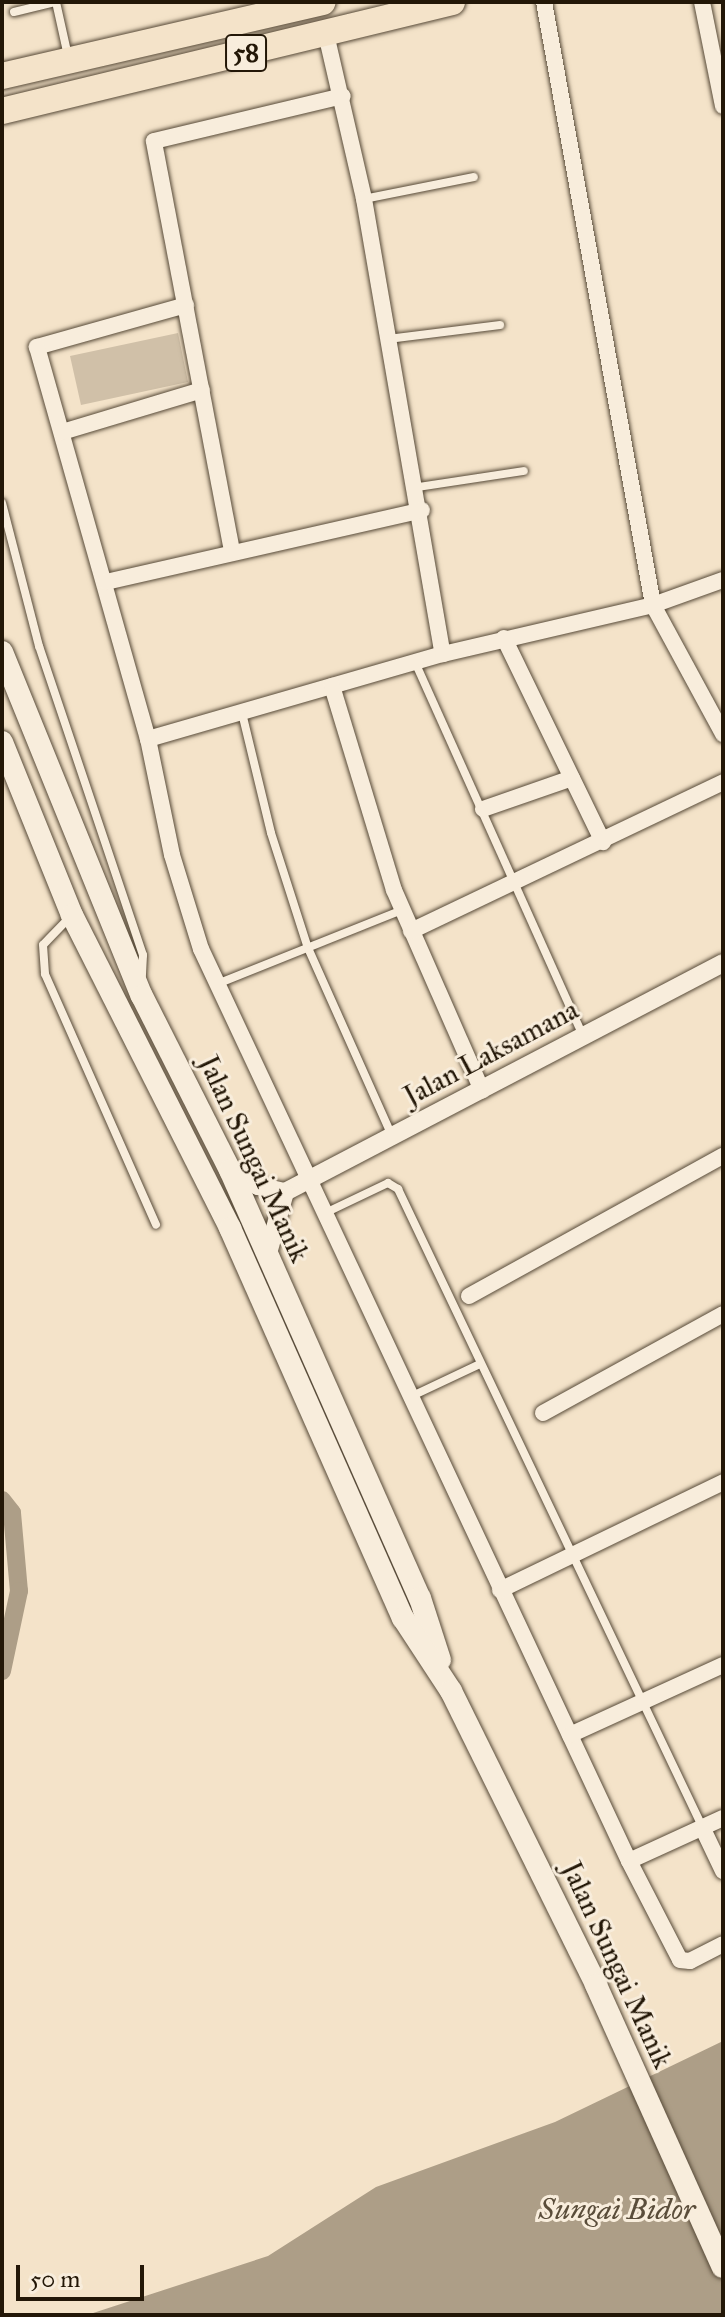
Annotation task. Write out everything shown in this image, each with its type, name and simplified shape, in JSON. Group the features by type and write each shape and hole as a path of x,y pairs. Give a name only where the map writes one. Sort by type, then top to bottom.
{"highway":[{"name":"58","path":"2,76 323,2"},
{"name":"58","path":"2,111 452,2"}],"main road":[{"name":"Jalan Sungai Manik","path":"2,652 142,996 230,1170 420,1598 451,1691"},
{"name":"Jalan Sungai Manik","path":"2,742 72,915 230,1228 403,1618 451,1691 596,1985 723,2267"}],"street":[{"path":"544,2 653,605 723,734"},
{"path":"702,2 723,106"},
{"path":"326,34 343,96 364,199 422,510 443,654"},
{"path":"232,551 154,141 343,96"},
{"path":"186,305 37,347 148,739 188,915 308,1182 500,1590 629,1861 680,1960 723,1944"},
{"path":"62,432 202,390"},
{"path":"106,582 422,510"},
{"path":"148,739 241,708 332,686 415,661 653,605 723,580"},
{"path":"504,638 603,842"},
{"path":"332,686 402,910 482,1090"},
{"path":"483,809 572,778"},
{"path":"411,931 603,842 723,782"},
{"name":"Jalan Laksamana","path":"285,1192 723,963"},
{"path":"469,1296 723,1156"},
{"path":"230,1170 258,1186 285,1192 267,1257"},
{"path":"543,1413 723,1314"},
{"path":"500,1590 723,1482"},
{"path":"570,1735 723,1665"},
{"path":"629,1861 723,1818"},
{"path":"702,1827 723,1871"}],"lane":[{"path":"14,12 56,2 69,60"},
{"path":"364,199 474,177"},
{"path":"388,339 500,325"},
{"path":"418,487 524,471"},
{"path":"2,503 39,646 143,955 142,996"},
{"path":"415,661 583,1036"},
{"path":"241,708 271,833 308,948 392,1137"},
{"path":"217,984 402,910"},
{"path":"72,915 43,945 45,974 156,1224"},
{"path":"323,1214 394,1185 702,1827"},
{"path":"410,1397 480,1364"}],"shaded area":[{"path":"178,333 188,382 81,405 70,356"}],"water":[{"name":"Sungai Bidor","path":"723,2041 723,2315 87,2315 268,2256 376,2187 555,2122"}],"waterway":[{"path":"2,1500 12,1513 19,1591 2,1671"}]}
